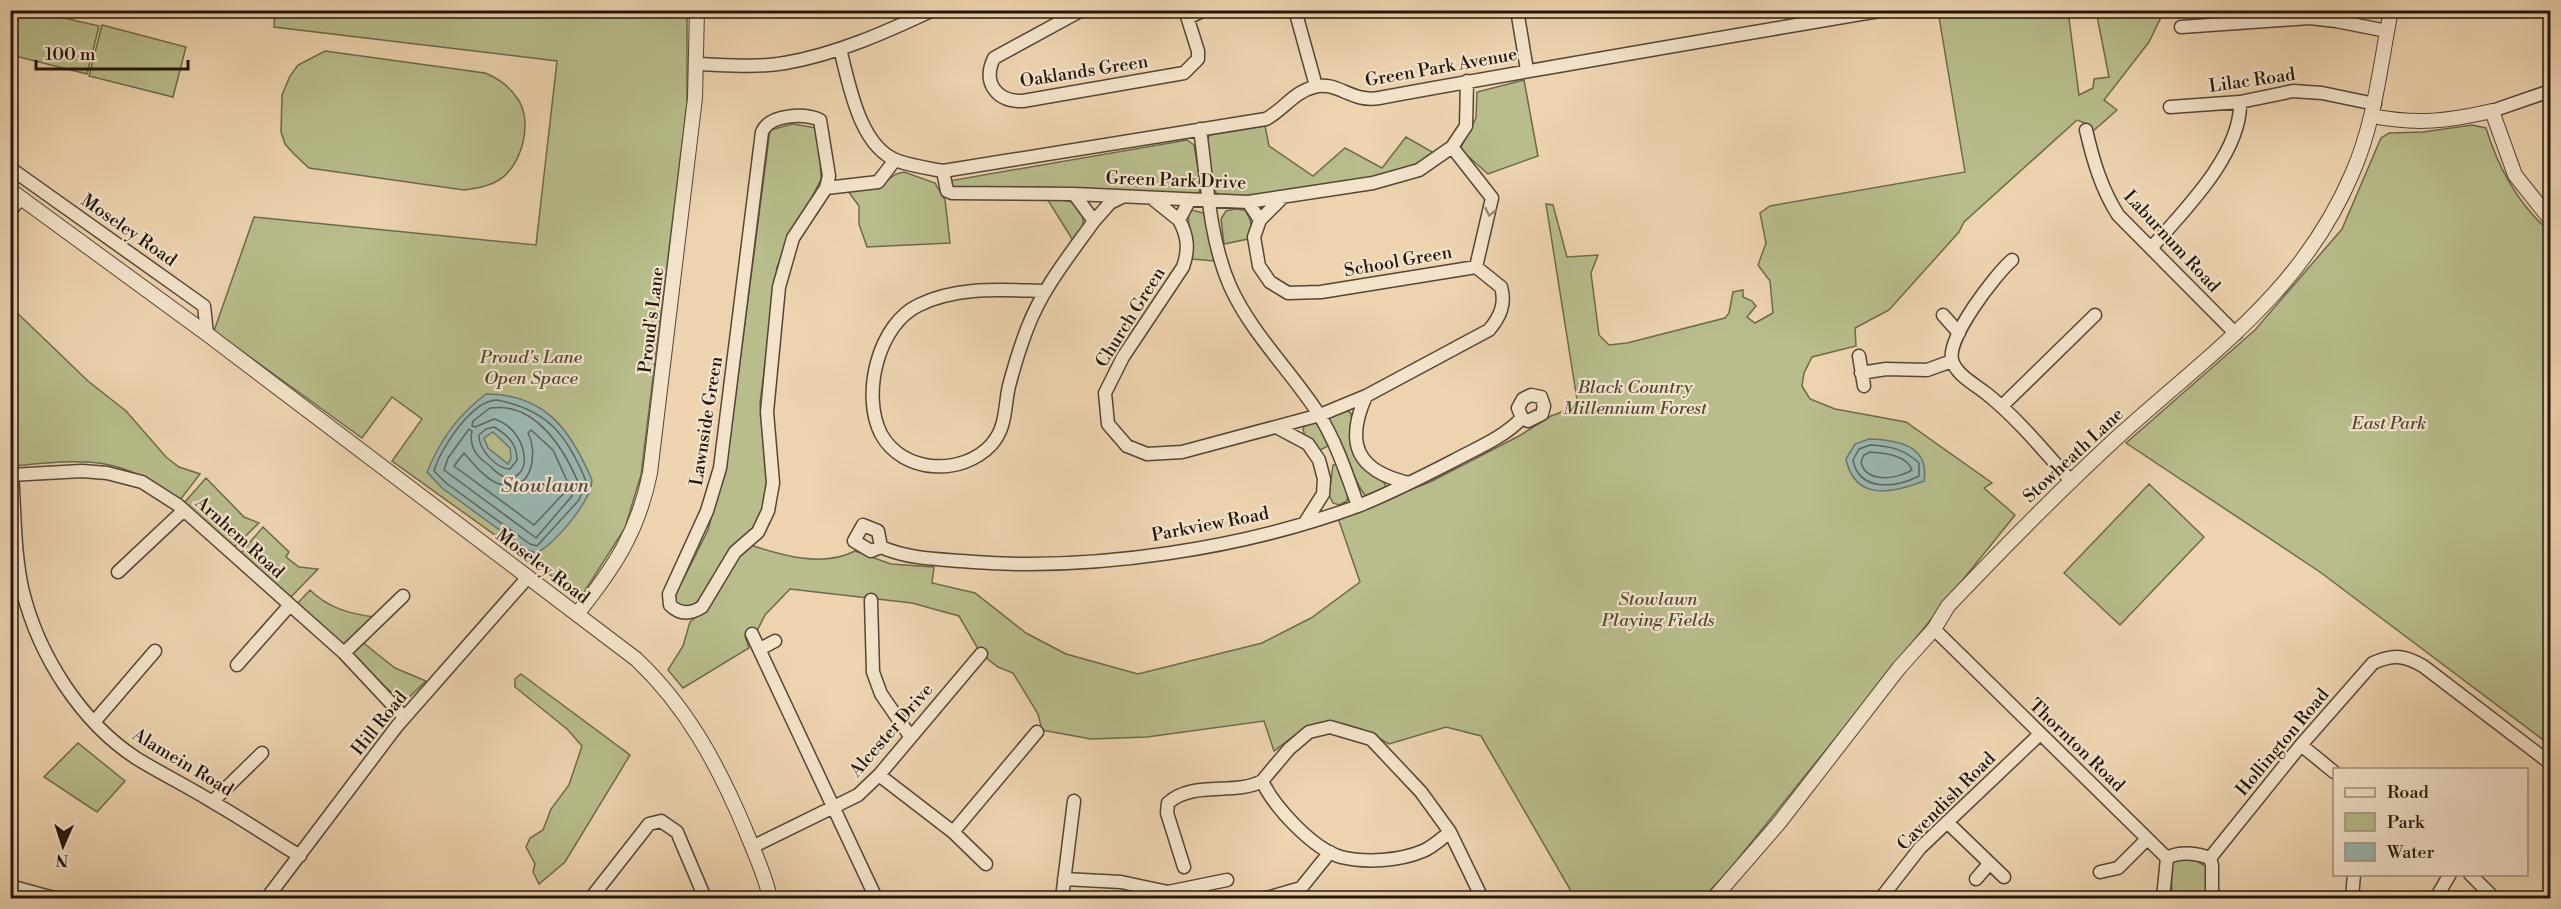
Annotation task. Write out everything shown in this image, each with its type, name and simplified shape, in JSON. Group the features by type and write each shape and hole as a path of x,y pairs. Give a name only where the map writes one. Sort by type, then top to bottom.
{"street":[{"name":"Proud's Lane","path":"578,615 625,549 646,494 685,189 697,64 698,10"},
{"path":"697,64 739,66 784,63 840,49 933,10"},
{"name":"Oaklands Green","path":"1082,10 1003,51 994,58 990,66 994,91 1002,98 1023,101 1184,73 1198,59 1186,14 1204,10"},
{"path":"1517,10 1527,70"},
{"name":"Green Park Avenue","path":"1316,86 1331,86 1366,100 1527,70 1884,10"},
{"name":"Stowheath Lane","path":"1714,898 1779,823 1899,668 1934,629 1948,606 2070,480 2274,297 2316,242 2352,176 2373,110 2391,10"},
{"path":"840,49 857,115 876,144 895,160 943,171 1266,119 1299,92 1316,86 1296,11"},
{"path":"2181,27 2310,18 2387,32"},
{"name":"Green Park Drive","path":"943,171 947,191 952,193 1074,194 1210,202 1248,202 1373,183 1419,170 1452,147 1466,126 1467,81"},
{"name":"Lilac Road","path":"2169,107 2240,102 2293,91 2322,93 2373,110"},
{"path":"2373,110 2408,122 2430,123 2492,111 2550,91"},
{"path":"2151,248 2211,176 2238,124 2240,102"},
{"path":"2492,111 2515,175 2550,219"},
{"name":"Lawnside Green","path":"813,117 820,120 830,176 826,188 793,238 778,287 767,412 773,483 768,511 758,532 735,552 702,607 694,612 680,612 670,605 669,594 708,511 720,468 762,132 765,125 776,118 813,117"},
{"path":"1200,129 1210,202 1224,273 1244,313 1320,415 1342,462 1358,506"},
{"name":"Laburnum Road","path":"2086,130 2105,194 2118,215 2235,334"},
{"path":"1452,147 1492,198 1476,267"},
{"path":"826,188 878,182 895,160"},
{"name":"Moseley Road","path":"10,168 204,306 207,334"},
{"path":"10,211 16,194"},
{"name":"Moseley Road","path":"16,194 207,334 636,659 681,708 715,764 752,847 770,898"},
{"path":"1074,194 1094,221"},
{"path":"1044,291 968,291 919,305 896,323 879,358 873,401 882,435 893,448 904,457 919,463 950,468 980,455 992,444 1005,422 1012,379 1027,329 1044,291 1094,221 1110,203 1124,196"},
{"path":"1248,202 1260,220 1283,197"},
{"path":"1150,198 1170,210 1179,220 1189,201"},
{"name":"Church Green","path":"1179,220 1186,237 1185,261 1123,357 1105,393 1108,424 1127,446 1147,454 1182,453 1320,415"},
{"name":"School Green","path":"1260,220 1254,237 1259,266 1270,282 1288,293 1321,292 1476,267 1501,287 1503,303 1489,330 1366,396 1320,415"},
{"path":"2012,260 1994,276 1981,294 1953,344 1952,361 1956,370 2002,406 2070,480"},
{"path":"1943,315 1959,333"},
{"path":"2002,406 2095,315"},
{"path":"1859,356 1864,386"},
{"path":"1861,373 1886,369 1927,370 1952,361"},
{"path":"1366,396 1354,430 1358,451 1385,476 1409,483"},
{"name":"Parkview Road","path":"881,547 903,556 1032,563 1129,558 1217,544 1304,524 1358,506 1409,483 1503,434 1522,418"},
{"path":"1278,428 1308,444 1319,460 1324,478 1323,494 1304,524"},
{"name":"Arnhem Road","path":"11,475 82,471 107,473 142,482 184,510 344,653 404,717"},
{"name":"Alamein Road","path":"11,475 14,569 49,655 70,692 94,722 136,758 213,801 300,856"},
{"path":"118,572 184,510"},
{"name":"Hill Road","path":"267,898 404,717 528,577"},
{"path":"344,653 403,596"},
{"path":"871,600 873,672 881,694 910,736"},
{"path":"237,664 289,606"},
{"name":"Thornton Road","path":"1934,629 2167,858"},
{"path":"752,634 876,898"},
{"path":"760,649 775,641"},
{"path":"94,722 155,651"},
{"name":"Alcester Drive","path":"752,847 858,795 879,775 981,654"},
{"name":"Hollington Road","path":"2210,858 2301,745 2373,663 2387,656 2405,656 2423,666 2550,763"},
{"path":"1184,867 1167,813 1168,803 1173,798 1206,789 1254,786 1262,781 1289,749 1309,732 1330,728 1371,739 1421,792 1450,832 1482,898"},
{"path":"953,832 1032,747 1037,732"},
{"name":"Cavendish Road","path":"1881,898 1920,848 2040,734"},
{"path":"2301,745 2333,771"},
{"path":"213,801 262,753"},
{"path":"879,775 953,832 986,864"},
{"path":"1262,781 1268,794 1292,824 1330,852 1361,859 1398,858 1424,851 1450,832"},
{"path":"1062,898 1074,801"},
{"path":"591,898 649,824 661,821 677,832 705,898"},
{"path":"1947,822 2004,877"},
{"path":"2100,872 2118,868 2147,838"},
{"path":"1267,898 1301,888 1330,852"},
{"path":"2163,898 2167,858 2174,854 2201,854 2210,858 2212,865 2212,898"},
{"path":"1976,879 1989,864"},
{"path":"2352,898 2354,876"},
{"path":"2436,898 2449,876"},
{"path":"2472,876 2494,898"},
{"path":"1064,879 1121,882 1147,890 1168,892 1227,880"},
{"path":"10,886 54,898"}],"green space":[{"path":"11,11 34,11 99,26 87,74 11,55"},
{"name":"Proud's Lane Open Space","path":"275,11 687,11 687,103 641,475 625,528 581,597 392,461 422,419 392,397 362,438 214,331 254,217 536,245 557,61 274,27"},
{"name":"Stowlawn Playing Fields","path":"1938,11 2068,11 2079,95 2093,88 2094,79 2109,77 2096,11 2164,11 2149,42 2104,100 2117,110 2092,132 2090,125 2077,120 1964,222 1959,232 1889,310 1855,328 1856,346 1812,357 1804,373 1802,386 1810,399 1835,409 1906,422 1992,483 1984,488 2015,515 1730,869 1703,898 1575,898 1481,736 1446,727 1389,744 1370,733 1348,725 1326,723 1305,729 1274,751 1264,721 1147,737 1091,739 1042,730 1038,714 1013,673 998,667 981,654 959,616 912,603 790,589 765,615 758,629 745,636 749,648 683,688 668,670 683,646 690,622 701,613 747,544 801,558 829,559 855,551 891,564 934,567 932,583 975,593 1026,633 1066,654 1138,674 1262,643 1311,618 1360,582 1338,518 1430,482 1519,436 1551,416 1578,406 1546,204 1553,205 1567,257 1598,255 1591,273 1599,335 1609,345 1627,343 1725,318 1729,313 1733,292 1743,290 1743,297 1752,301 1756,306 1747,317 1755,323 1773,313 1770,281 1758,265 1766,243 1760,213 1770,206 1965,172"},
{"path":"102,25 186,47 173,97 89,76"},
{"path":"325,51 485,73 499,80 517,98 525,118 523,142 514,164 499,180 482,187 464,190 309,168 285,144 281,132 282,95 290,76 298,65"},
{"path":"1524,80 1538,156 1488,174 1460,149 1476,118 1477,92"},
{"path":"793,124 816,128 819,137 821,179 777,267 760,404 767,486 762,513 754,531 700,599 689,607 683,607 674,598 708,530 730,438 770,130"},
{"name":"East Park","path":"2472,125 2486,128 2503,171 2519,198 2550,232 2550,745 2320,572 2126,443 2255,330 2342,229 2381,138 2389,133 2423,132"},
{"path":"1265,126 1269,146 1313,176 1345,148 1382,168 1406,137 1434,153 1414,165 1362,182 1223,198 1218,196 1214,189 1207,140 1210,135"},
{"path":"1187,140 1194,145 1201,187 1198,195 1042,187 954,189 950,186 949,181"},
{"path":"904,172 935,183 945,200 950,243 867,247 859,224 859,206 848,191 876,188 896,174"},
{"path":"1046,197 1077,203 1083,223 1074,242"},
{"path":"1191,210 1204,213 1214,261 1192,259 1188,213"},
{"path":"1245,210 1251,224 1250,235 1248,239 1224,244 1221,219 1226,211"},
{"path":"10,306 88,381 126,411 166,457 179,467 200,474 180,500 137,474 99,463 59,462 11,466"},
{"path":"1346,410 1351,413 1354,449 1385,484 1385,489 1366,496 1357,483 1328,417"},
{"path":"1307,422 1318,424 1328,446 1318,451 1305,436 1303,429"},
{"path":"1337,464 1348,492 1347,501 1339,505 1333,503 1329,495 1333,465"},
{"path":"206,478 244,517 259,523 234,547 184,503"},
{"path":"2149,484 2204,537 2120,625 2064,573"},
{"path":"263,527 289,552 286,557 299,567 318,569 289,599 240,554"},
{"path":"310,590 324,601 340,609 375,617 344,648 296,605"},
{"path":"361,641 395,668 426,681 407,699 401,701 350,655"},
{"path":"521,674 630,755 565,862 539,884 533,872 535,864 526,847 530,838 543,830 551,809 569,785 582,746 567,729 515,687 515,679"},
{"path":"78,743 125,781 97,812 44,777"},
{"path":"2177,858 2191,858 2207,867 2207,898 2172,898 2171,862"}],"water":[{"name":"Stowlawn","path":"486,394 525,401 540,408 554,419 575,446 592,480 586,499 571,521 545,548 537,553 527,550 442,488 427,472 451,429","holes":["493,432 510,448 511,458 508,464 488,448 484,438"]},
{"path":"1869,439 1900,443 1917,452 1925,469 1924,481 1888,491 1866,488 1858,482 1851,473 1846,459 1855,444"}],"park label":[{"name":"Black Country Millennium Forest","path":"1635,397"}]}
